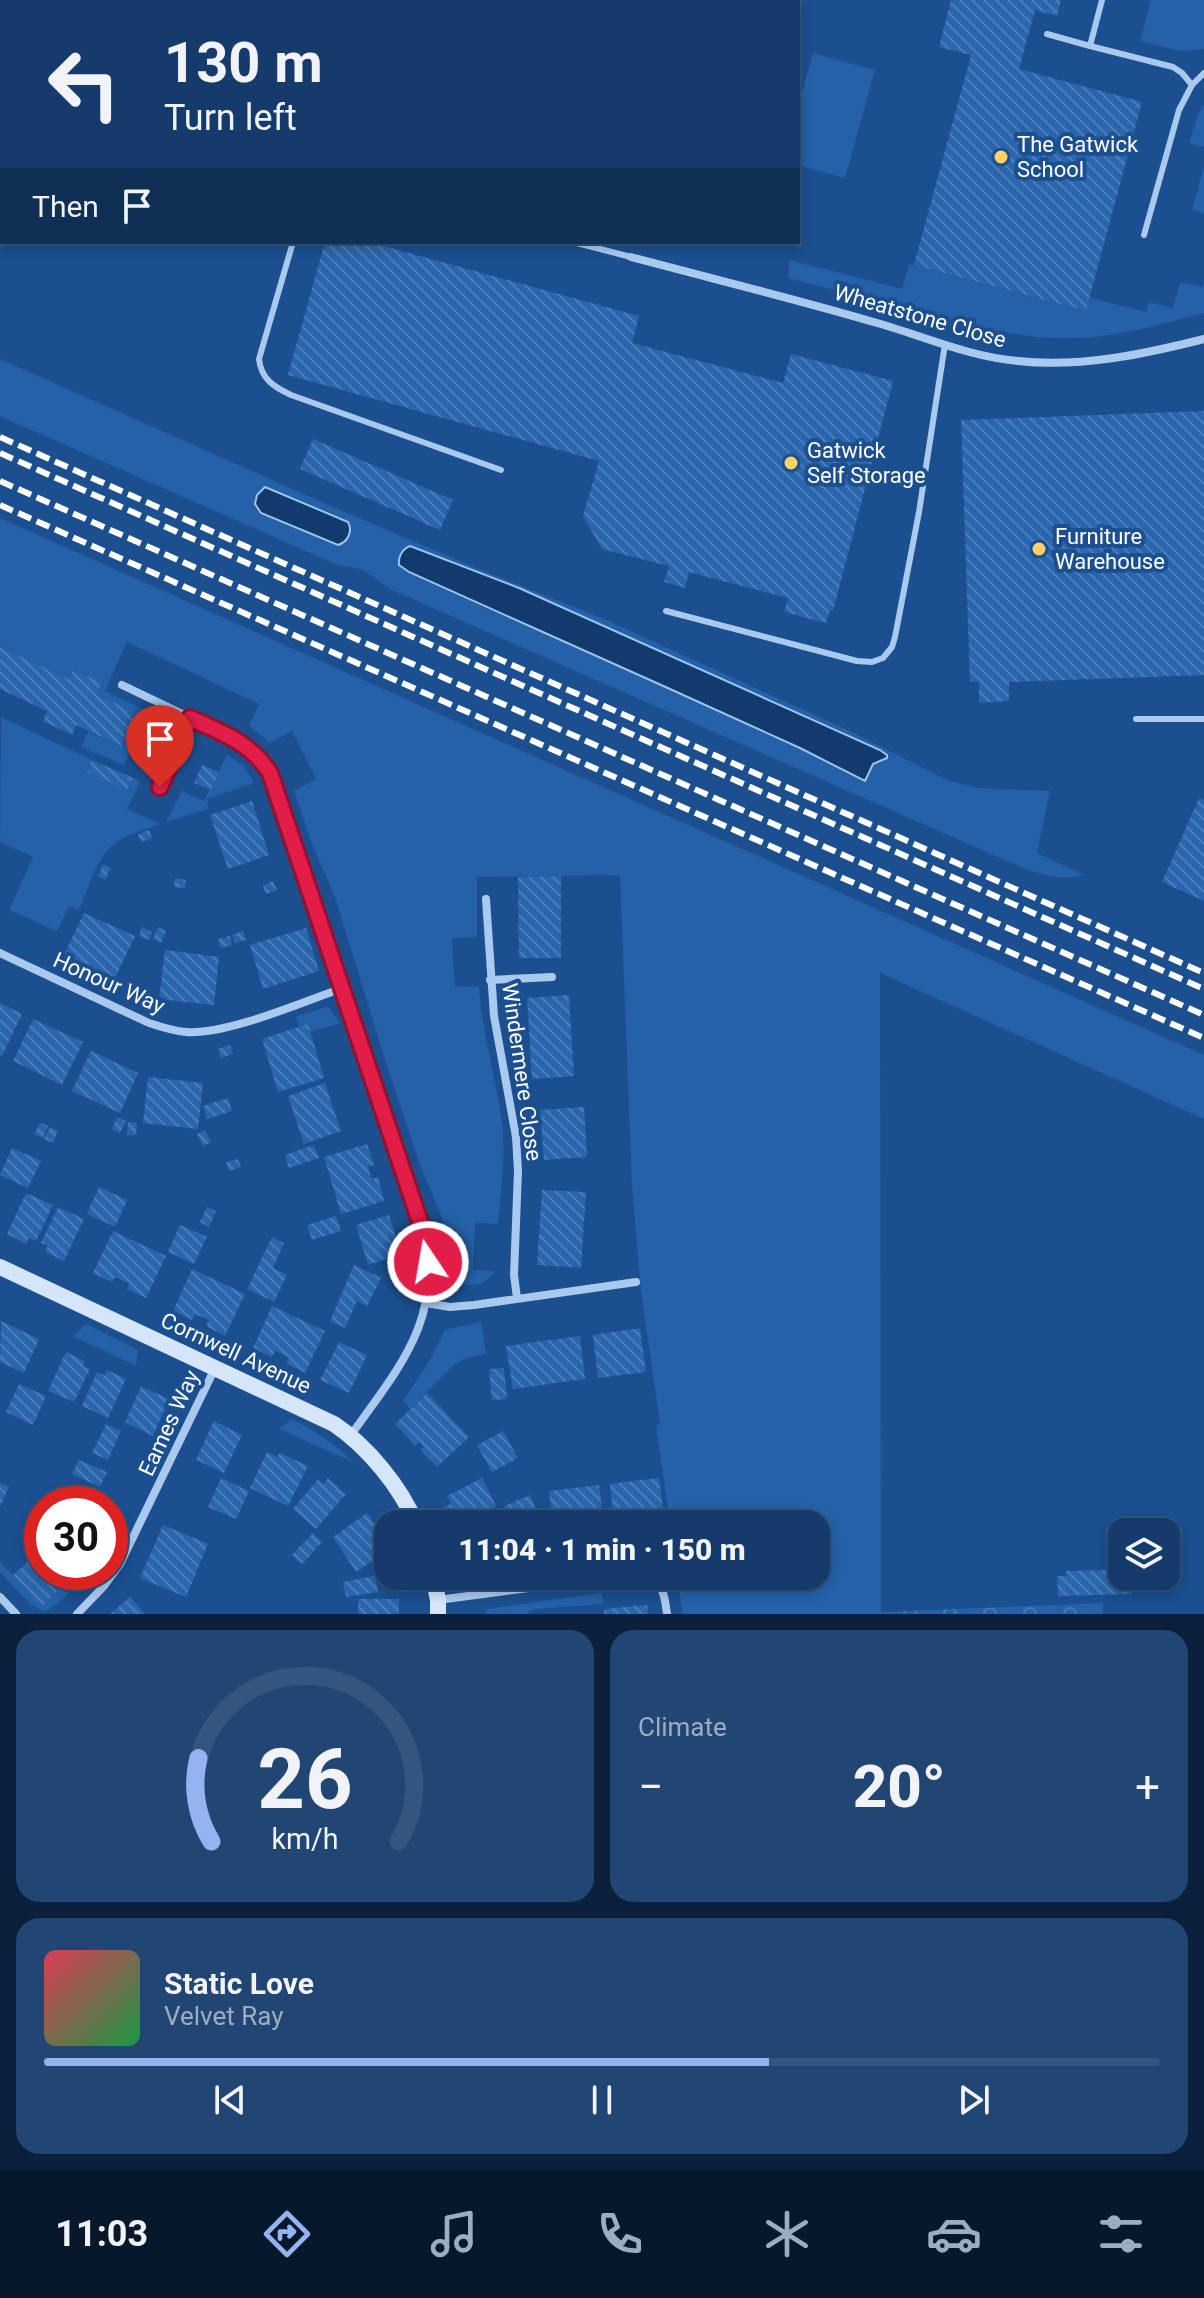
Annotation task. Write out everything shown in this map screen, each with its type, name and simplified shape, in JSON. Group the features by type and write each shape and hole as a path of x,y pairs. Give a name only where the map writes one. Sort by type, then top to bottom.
{"street":[{"name":"Wheatstone Close","path":"631,257 877,322 1006,360 1046,363 1114,357 1204,339"},
{"path":"122,685 250,749 270,773 424,1237 428,1262 426,1303 416,1336 402,1363 351,1435"},
{"name":"Windermere Close","path":"486,899 490,980 516,1137 518,1171 514,1275 517,1298"},
{"name":"Honour Way","path":"0,953 149,1023 188,1032 231,1026 343,988"},
{"path":"490,980 552,977"},
{"name":"Cornwell Avenue","path":"0,1267 310,1411 351,1435 402,1497 409,1510"},
{"path":"426,1303 450,1307 636,1282"},
{"name":"Eames Way","path":"77,1614 120,1564 215,1367"},
{"path":"438,1607 537,1590"},
{"path":"663,1590 667,1614"},
{"path":"0,1597 16,1614"}],"lane":[{"path":"1090,46 1102,0"},
{"path":"1047,34 1168,65 1182,73 1192,85"},
{"path":"1144,235 1179,110 1192,85 1204,73"},
{"path":"292,244 259,359 267,380 291,395 501,470"},
{"path":"581,244 631,257"},
{"path":"666,611 857,661 872,662 883,658 892,647 901,614 945,344"},
{"path":"160,787 190,718"},
{"path":"1136,719 1204,719"}],"green space":[{"path":"1151,0 1204,0 1204,49 1179,51 1140,41"},
{"path":"813,53 875,70 845,178 800,166 800,101"},
{"path":"1204,105 1204,147 1189,143"},
{"path":"1204,166 1204,214 1192,210"},
{"path":"789,260 902,289 909,264 1085,311 1090,298 1146,312 1149,302 1173,308 1180,282 1202,287 1204,282 1204,313 1093,337 1020,335 788,278"},
{"path":"0,359 333,507 606,620 850,731 949,781 978,788 1050,791 1037,853 1084,875 1055,877 1009,862 392,590 363,570 335,564 0,416"},
{"path":"0,518 1204,1055 1204,1119 880,973 881,1614 682,1614 679,1590 830,1590 830,1510 668,1510 656,1425 660,1424 641,1291 632,1187 620,875 477,877 477,937 452,938 455,987 479,986 502,1123 503,1148 498,1224 475,1223 473,1270 495,1271 480,1284 462,1284 451,1277 441,1215 419,1162 387,1066 335,897 294,791 316,779 292,731 270,743 249,726 259,704 127,642 105,691 157,716 162,728 159,741 139,732 124,765 81,747 88,732 121,746 136,713 96,694 101,683 74,670 69,679 0,647"},
{"path":"1,717 92,760 87,772 127,790 133,778 140,781 127,809 160,824 129,835 106,852 79,910 69,906 57,931 9,910 33,857 0,842"},
{"path":"227,755 244,766 254,783 207,799 208,809 166,822 182,791 204,801"},
{"path":"325,1007 340,1023 310,1032 299,1027 296,1017"},
{"path":"481,1322 486,1353 464,1359 453,1366 410,1409 403,1401 445,1330"},
{"path":"86,1324 138,1350 136,1366 73,1336"},
{"path":"291,1419 324,1438 355,1463 279,1429"},
{"path":"0,1561 41,1606 59,1590 66,1590 69,1594 47,1611 42,1611 30,1604 0,1572"},
{"path":"602,1593 603,1604 534,1609 527,1614 486,1614 487,1609"},
{"path":"1103,1603 1103,1614 881,1614 881,1612"}],"shaded area":[{"path":"265,487 348,522 350,532 347,539 338,545 261,513 255,504 257,495"},
{"path":"410,546 519,588 880,750 887,758 873,764 865,781 800,748 409,572 399,562 403,551"}],"building":[{"path":"951,0 1061,0 1057,16 1035,10 1019,69 1142,102 1086,311 914,265 971,55 939,47"},
{"path":"324,244 376,244 639,316 632,343 783,383 791,354 893,381 833,611 830,610 826,623 784,612 788,598 689,572 685,588 664,582 669,566 602,549 583,516 599,461 288,375"},
{"name":"Furniture Warehouse","path":"1204,411 1204,675 1009,682 1009,701 979,703 979,682 970,682 961,420"},
{"path":"313,439 453,500 440,530 300,469"},
{"path":"0,647 69,679 73,670 102,683 96,694 136,713 121,746 76,725 72,735 43,721 47,711 0,689"},
{"path":"92,760 133,778 127,790 87,772"},
{"path":"202,765 219,772 211,790 194,783"},
{"path":"1199,798 1204,800 1204,901 1162,882"},
{"path":"252,801 269,855 228,869 210,815"},
{"path":"149,830 152,838 141,842 138,834"},
{"path":"103,864 111,868 105,880 98,876"},
{"path":"561,876 561,958 519,958 518,877"},
{"path":"175,878 186,880 185,888 174,887"},
{"path":"273,881 277,890 266,894 263,886"},
{"path":"84,913 135,936 115,978 64,955"},
{"path":"142,927 152,932 149,940 139,936"},
{"path":"158,927 166,931 161,943 153,939"},
{"path":"306,928 319,971 263,989 250,945"},
{"path":"243,931 246,940 235,943 232,935"},
{"path":"230,936 232,945 221,948 218,939"},
{"path":"165,950 219,957 214,1005 159,999"},
{"path":"569,995 574,1076 532,1079 527,998"},
{"path":"0,1003 22,1014 2,1056 0,1055"},
{"path":"33,1019 83,1042 62,1085 13,1061"},
{"path":"308,1024 324,1078 278,1092 262,1039"},
{"path":"230,1045 233,1054 221,1058 218,1049"},
{"path":"91,1051 138,1073 120,1113 72,1091"},
{"path":"148,1077 203,1083 198,1129 143,1123"},
{"path":"325,1083 341,1131 304,1144 288,1096"},
{"path":"228,1098 232,1111 207,1119 203,1106"},
{"path":"584,1107 587,1157 544,1160 540,1110"},
{"path":"117,1117 126,1121 120,1133 112,1129"},
{"path":"128,1122 137,1123 136,1135 127,1135"},
{"path":"40,1123 48,1126 43,1138 34,1134"},
{"path":"50,1127 58,1131 53,1143 44,1139"},
{"path":"205,1130 211,1142 203,1146 197,1134"},
{"path":"367,1144 374,1165 368,1166 370,1174 372,1179 378,1177 384,1201 341,1214 324,1157"},
{"path":"314,1145 319,1158 289,1168 285,1155"},
{"path":"12,1148 41,1161 28,1188 0,1175"},
{"path":"238,1159 241,1167 229,1171 226,1162"},
{"path":"99,1187 127,1200 115,1227 87,1214"},
{"path":"542,1190 586,1192 581,1268 537,1265"},
{"path":"26,1193 53,1205 36,1241 29,1238 26,1244 7,1234"},
{"path":"58,1207 84,1219 64,1261 45,1252 48,1246 41,1243"},
{"path":"207,1207 216,1211 209,1227 200,1222"},
{"path":"389,1215 401,1254 368,1265 356,1225"},
{"path":"336,1216 341,1231 312,1240 307,1225"},
{"path":"180,1225 207,1237 194,1264 168,1252"},
{"path":"113,1231 166,1256 146,1298 127,1289 129,1283 115,1277 112,1282 93,1273"},
{"path":"272,1237 284,1243 273,1268 287,1275 274,1302 247,1289"},
{"path":"354,1265 381,1278 367,1306 357,1301 345,1328 330,1321"},
{"path":"192,1269 245,1294 225,1336 206,1326 209,1320 195,1314 192,1320 173,1311"},
{"path":"272,1306 325,1331 305,1373 286,1363 289,1358 282,1354 275,1351 272,1357 253,1348"},
{"path":"1,1321 39,1339 24,1373 0,1362"},
{"path":"640,1328 646,1372 598,1378 593,1335"},
{"path":"580,1336 585,1379 513,1389 506,1346"},
{"path":"339,1342 367,1355 349,1393 320,1380"},
{"path":"66,1352 85,1361 83,1366 90,1369 74,1402 48,1391"},
{"path":"504,1368 507,1399 492,1400 489,1369"},
{"path":"107,1370 126,1379 108,1418 82,1406 97,1372 105,1376"},
{"path":"19,1384 46,1396 33,1425 6,1412"},
{"path":"141,1386 169,1399 153,1436 125,1422"},
{"path":"427,1393 469,1437 437,1467 420,1450 424,1447 419,1442 415,1446 395,1424"},
{"path":"214,1421 242,1435 224,1473 196,1460"},
{"path":"106,1424 121,1431 108,1460 92,1453"},
{"path":"503,1431 518,1458 492,1472 477,1445"},
{"path":"267,1452 277,1457 280,1453 308,1466 288,1506 250,1488"},
{"path":"79,1460 107,1472 100,1486 72,1474"},
{"path":"221,1478 249,1491 236,1519 208,1507"},
{"path":"328,1478 346,1494 316,1529 293,1509 318,1479 323,1484"},
{"path":"482,1478 496,1506 488,1510 446,1510 444,1507 451,1504 447,1496"},
{"path":"659,1478 663,1510 613,1510 610,1484"},
{"path":"0,1483 9,1487 0,1507"},
{"path":"599,1485 602,1510 551,1510 549,1491"},
{"path":"530,1495 536,1510 506,1510 504,1506"},
{"path":"367,1513 374,1523 374,1560 356,1572 333,1537"},
{"path":"163,1525 208,1544 186,1597 140,1578"},
{"path":"313,1533 322,1542 302,1564 292,1555"},
{"path":"24,1565 24,1588 13,1575"},
{"path":"1108,1570 1108,1590 1132,1590 1132,1594 1058,1596 1057,1576 1066,1576 1066,1571"},
{"path":"374,1576 374,1590 378,1592 346,1597 343,1582"},
{"path":"26,1590 59,1590 41,1607"},
{"path":"130,1597 145,1614 110,1614"},
{"path":"358,1599 399,1599 399,1614 358,1614"},
{"path":"647,1605 648,1614 604,1614 604,1609"}],"railway":[{"path":"0,437 1204,973"},
{"path":"0,453 1204,989"},
{"path":"0,481 1204,1015"},
{"path":"0,505 1204,1038"}],"place":[{"name":"The Gatwick School","path":"1001,157"},
{"name":"Gatwick Self Storage","path":"791,463"},
{"name":"Furniture Warehouse","path":"1039,549"}],"route":[{"path":"160,787 190,718 250,749 270,773 422,1228 428,1262"}]}
